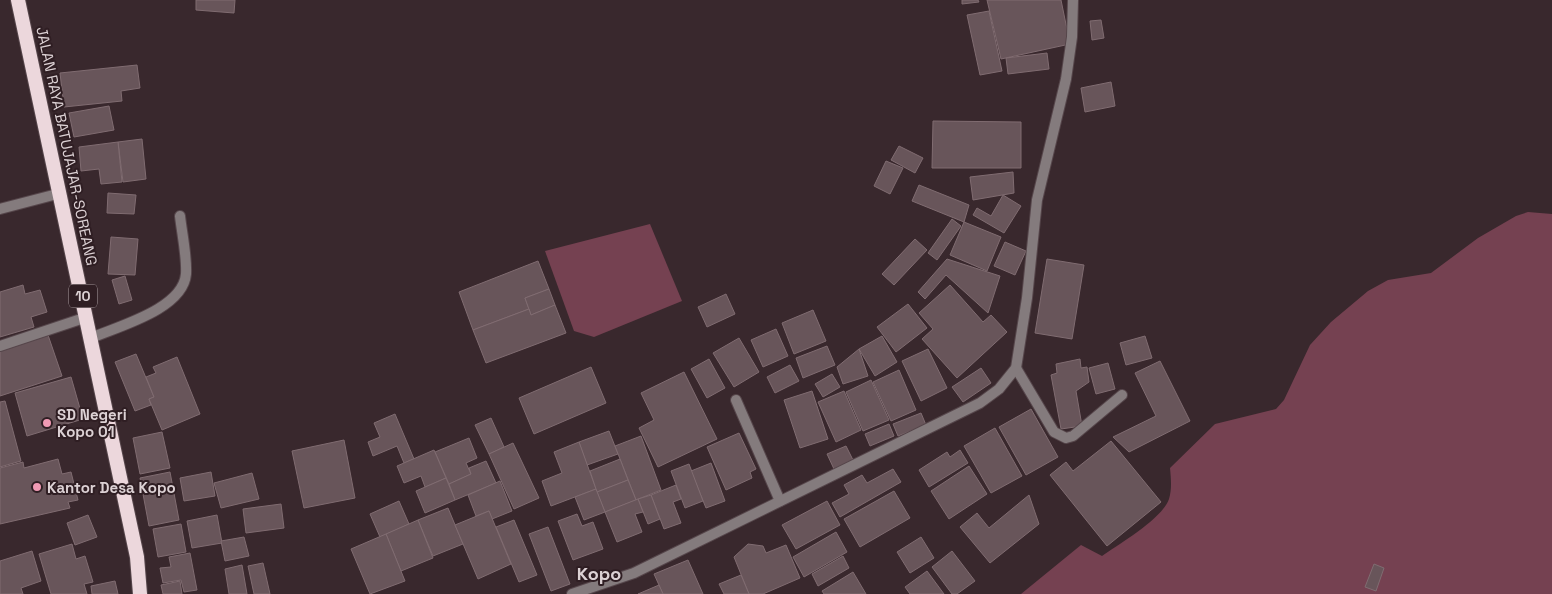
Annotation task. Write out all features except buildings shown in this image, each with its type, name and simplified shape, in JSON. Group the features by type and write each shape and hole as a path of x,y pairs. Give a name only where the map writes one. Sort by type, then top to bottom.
{"highway":[{"name":"JALAN RAYA BATUJAJAR-SOREANG","path":"18,0 61,193 137,557 140,594"}],"street":[{"path":"572,594 634,573 980,403 999,389 1016,368 1027,298 1037,200 1066,79 1072,37 1073,0"},
{"path":"0,209 61,193"},
{"path":"91,338 160,308 180,292 186,274 180,216"},
{"path":"0,346 87,317"},
{"path":"1016,368 1054,432 1066,438 1074,436 1122,395"},
{"path":"736,400 780,501"}],"shaded area":[{"path":"1528,212 1552,214 1552,594 1021,594 1081,545 1102,556 1149,523 1165,507 1169,499 1171,488 1170,468 1215,424 1276,409 1284,400 1310,345 1331,322 1368,291 1388,280 1431,273 1478,238 1516,216"},
{"path":"650,224 682,301 594,337 574,331 545,251"}],"place":[{"name":"SD Negeri Kopo 01","path":"47,423"},
{"name":"Kantor Desa Kopo","path":"37,487"}],"district":[{"name":"Kopo","path":"599,573"}]}
